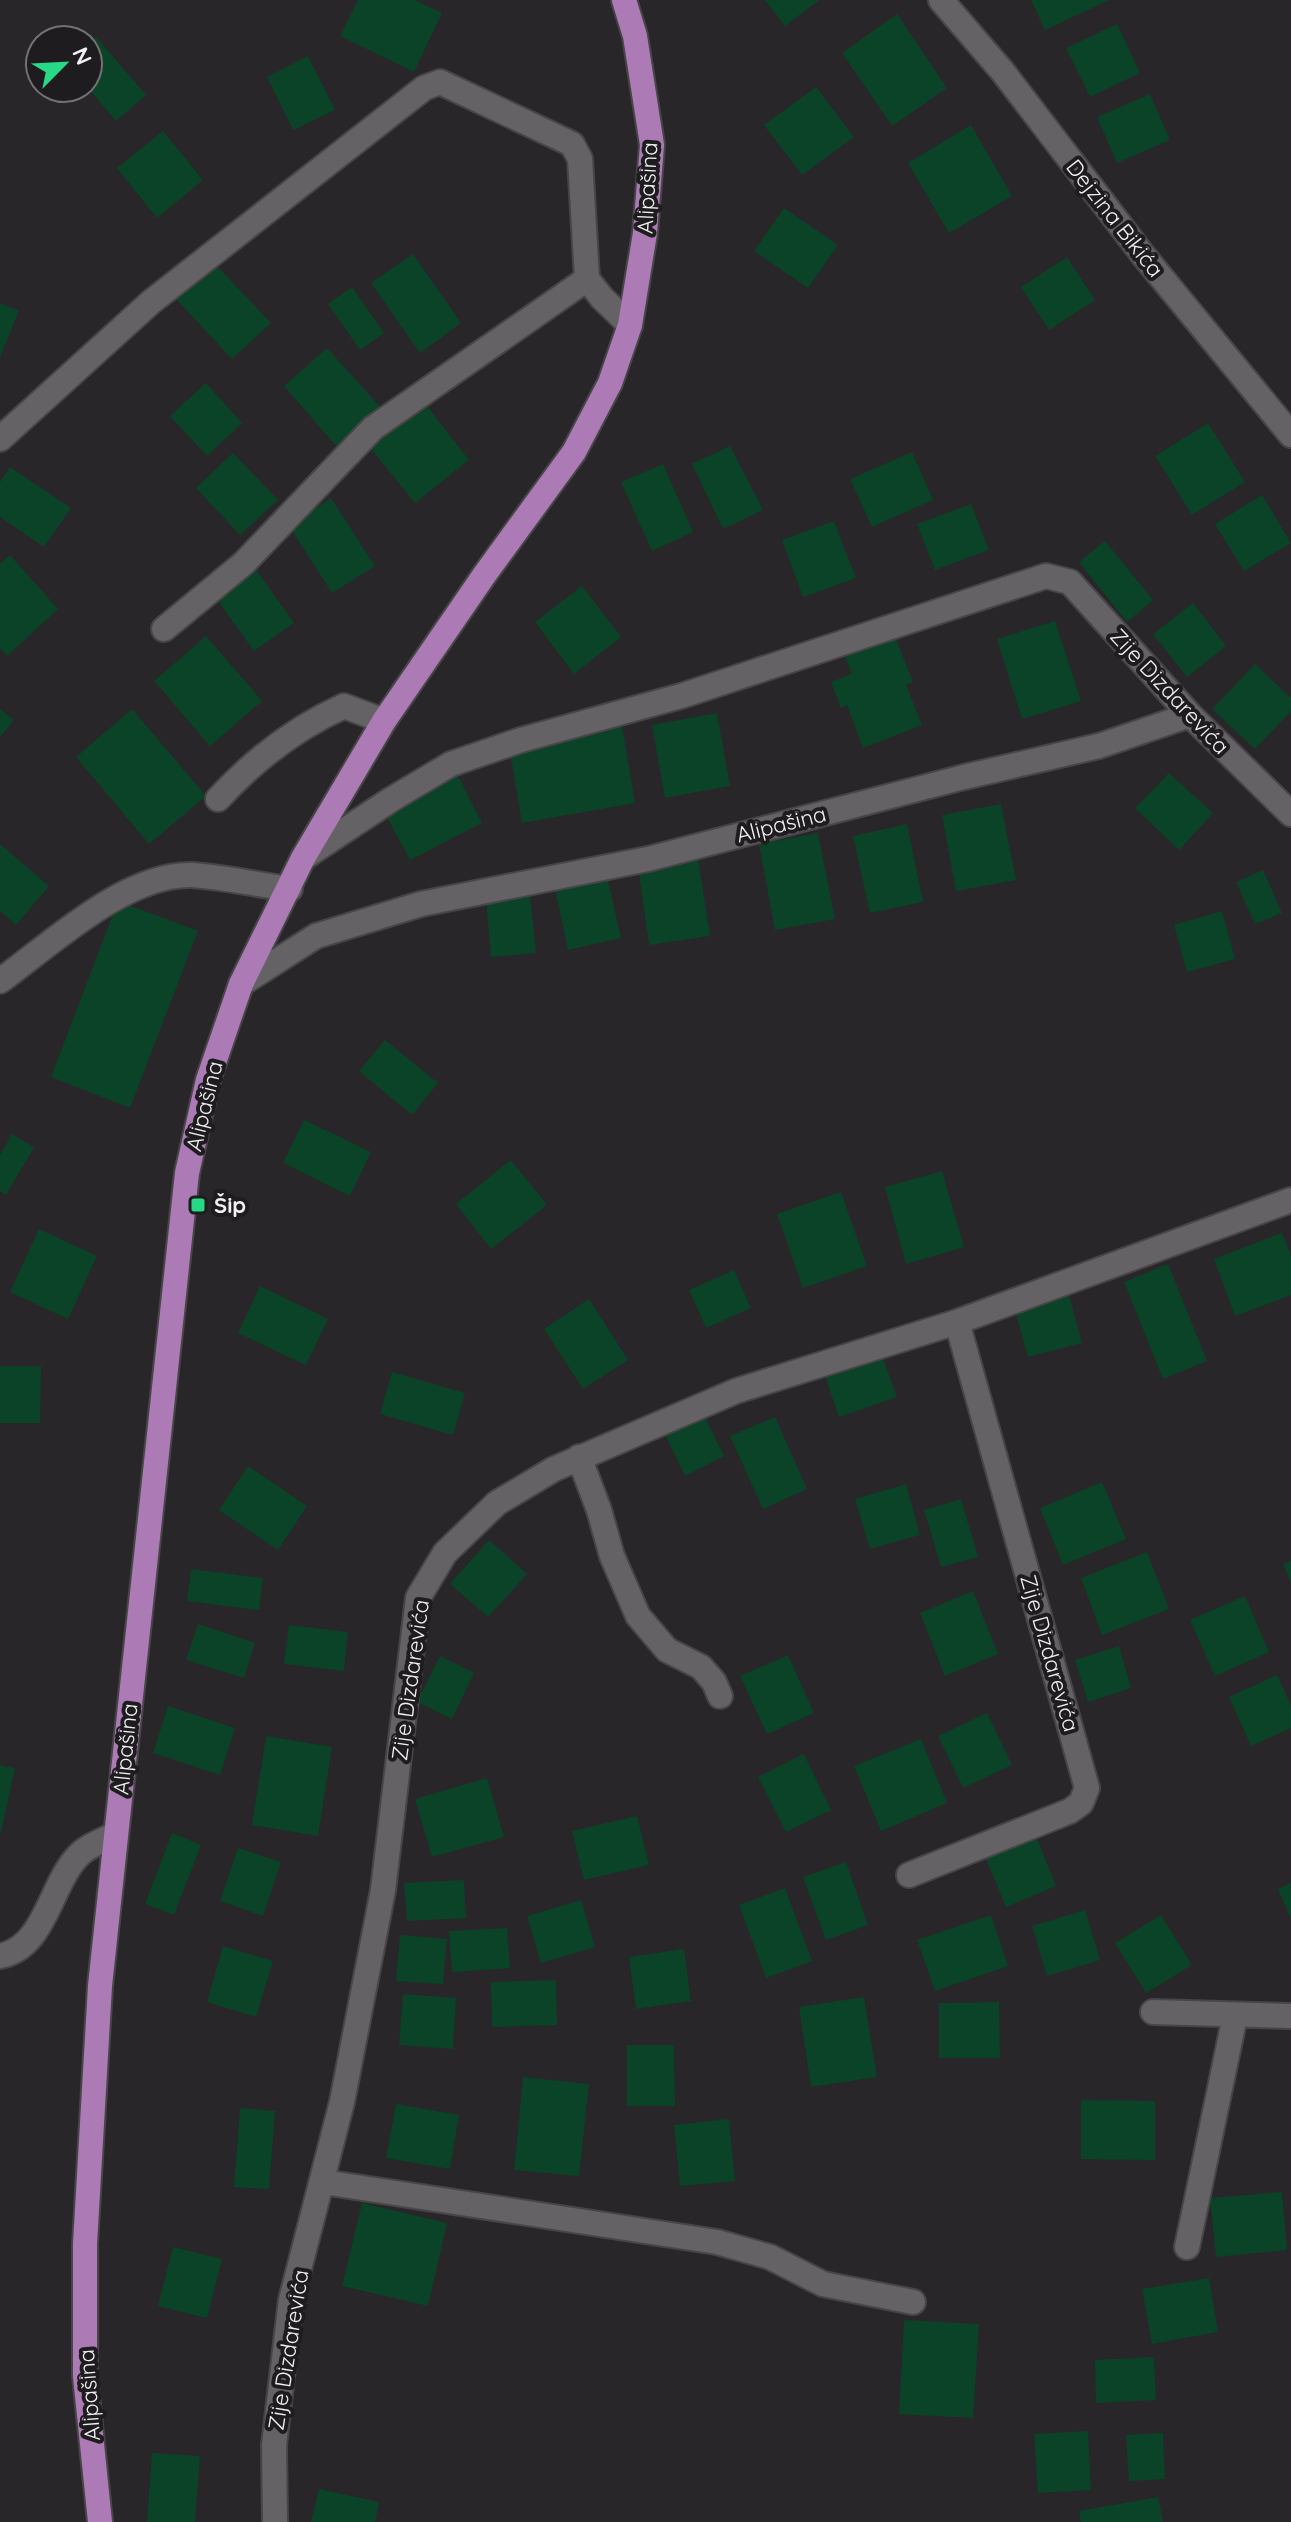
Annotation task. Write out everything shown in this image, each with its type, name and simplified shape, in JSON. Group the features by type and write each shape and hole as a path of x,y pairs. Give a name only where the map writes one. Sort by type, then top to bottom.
{"main road":[{"name":"Alipašina","path":"100,2522 85,2376 85,2244 100,1986 187,1173 208,1080 241,984 303,858 384,721 574,452 610,383 630,325 645,233 652,145 635,36 624,0"}],"street":[{"name":"Dejzina Bikića","path":"941,0 1003,72 1143,255 1291,435"},
{"path":"0,439 151,302 424,88 440,82 572,144 580,159 587,279 630,325"},
{"path":"164,629 244,563 373,428 587,279"},
{"name":"Zije Dizdarevića","path":"303,858 451,764 521,740 681,696 1046,576 1070,582 1190,715 1291,814"},
{"path":"218,799 248,766 316,718 344,706 384,721"},
{"name":"Alipašina","path":"241,984 316,936 421,904 648,859 949,781 1099,746 1190,715"},
{"path":"0,981 101,907 154,880 190,875 290,889"},
{"name":"Zije Dizdarevića","path":"275,2522 274,2445 291,2300 342,2102 383,1890 418,1598 445,1553 497,1503 579,1457 736,1391 957,1322 1291,1200"},
{"name":"Zije Dizdarevića","path":"909,1875 1070,1811 1081,1803 1087,1788 957,1322"},
{"path":"579,1457 612,1556 638,1616 667,1650 701,1667 714,1682 720,1696"},
{"path":"0,1956 14,1954 29,1939 79,1855 116,1834"},
{"path":"1153,2012 1291,2016"},
{"path":"1187,2247 1235,2016"},
{"path":"323,2182 717,2242 770,2257 823,2284 913,2302"}],"building":[{"path":"358,0 415,0 442,13 414,72 340,36"},
{"path":"765,0 819,0 785,26"},
{"path":"1031,0 1109,0 1045,30"},
{"path":"897,14 947,88 892,126 842,53"},
{"path":"1117,24 1140,73 1090,97 1066,48"},
{"path":"104,46 146,95 116,121 102,104 104,104"},
{"path":"308,56 335,110 293,130 267,77"},
{"path":"816,87 854,137 802,175 764,125"},
{"path":"1150,94 1170,140 1117,163 1097,117"},
{"path":"971,125 1012,196 949,233 908,163"},
{"path":"163,131 203,180 157,218 117,168"},
{"path":"784,208 838,245 808,288 754,251"},
{"path":"413,254 461,323 420,353 371,283"},
{"path":"1067,257 1095,300 1049,330 1021,287"},
{"path":"214,263 271,323 232,359 176,299"},
{"path":"352,287 384,333 360,350 328,304"},
{"path":"0,303 19,311 0,357"},
{"path":"327,348 382,409 338,448 284,386"},
{"path":"206,383 242,423 207,456 170,416"},
{"path":"423,401 469,460 415,503 368,445"},
{"path":"1208,423 1245,482 1192,515 1155,456"},
{"path":"730,446 763,510 723,529 692,464"},
{"path":"912,452 933,500 872,527 850,479"},
{"path":"233,453 278,500 240,535 196,488"},
{"path":"663,464 693,532 652,551 621,482"},
{"path":"10,467 71,508 44,547 0,517 0,482"},
{"path":"1262,495 1291,543 1244,571 1215,524"},
{"path":"331,498 375,566 332,593 289,526"},
{"path":"971,504 989,550 935,570 917,524"},
{"path":"834,521 856,578 803,597 782,540"},
{"path":"1105,541 1153,600 1127,622 1079,562"},
{"path":"10,555 58,609 7,656 0,648 0,564"},
{"path":"254,567 294,623 254,651 214,595"},
{"path":"582,586 621,637 574,674 535,622"},
{"path":"1193,603 1226,646 1187,677 1153,634"},
{"path":"1055,621 1081,701 1022,719 997,639"},
{"path":"892,629 913,682 906,685 922,725 863,748 847,705 841,708 831,682 852,674 842,649"},
{"path":"206,636 262,701 210,746 154,681"},
{"path":"1255,664 1291,698 1291,711 1255,749 1212,709"},
{"path":"0,709 14,720 0,737"},
{"path":"132,709 206,796 149,844 76,757"},
{"path":"717,713 730,786 665,798 652,725"},
{"path":"622,726 635,803 522,823 509,746"},
{"path":"455,770 482,823 410,860 382,808"},
{"path":"1169,773 1213,813 1179,850 1135,808"},
{"path":"1001,804 1016,880 956,891 942,815"},
{"path":"907,824 923,902 870,913 853,836"},
{"path":"818,833 835,919 775,930 759,844"},
{"path":"0,844 49,886 16,925 0,911"},
{"path":"698,859 710,936 649,945 638,867"},
{"path":"1263,870 1282,913 1255,924 1236,882"},
{"path":"606,872 621,938 568,950 554,884"},
{"path":"530,894 536,953 491,957 486,898"},
{"path":"118,901 198,931 130,1108 51,1077"},
{"path":"1222,911 1235,959 1187,972 1174,925"},
{"path":"385,1040 438,1083 412,1115 359,1071"},
{"path":"304,1120 371,1152 350,1196 283,1163"},
{"path":"12,1134 34,1147 6,1195 0,1191 0,1155"},
{"path":"511,1160 547,1205 491,1249 456,1204"},
{"path":"942,1171 964,1247 906,1264 885,1187"},
{"path":"841,1192 867,1266 803,1288 777,1214"},
{"path":"39,1229 97,1256 68,1319 10,1292"},
{"path":"1282,1233 1291,1255 1291,1295 1235,1316 1214,1259"},
{"path":"1168,1264 1207,1361 1163,1379 1124,1282"},
{"path":"734,1270 751,1308 706,1328 689,1290"},
{"path":"260,1286 328,1319 306,1365 238,1333"},
{"path":"1068,1292 1082,1343 1028,1357 1014,1307"},
{"path":"589,1299 628,1360 583,1389 544,1329"},
{"path":"882,1356 897,1397 839,1417 825,1376"},
{"path":"0,1366 41,1366 40,1423 0,1423"},
{"path":"392,1372 465,1393 453,1435 380,1414"},
{"path":"701,1409 724,1456 685,1476 662,1428"},
{"path":"775,1417 807,1489 763,1509 730,1436"},
{"path":"248,1466 307,1506 278,1550 219,1510"},
{"path":"1102,1482 1126,1539 1063,1565 1040,1508"},
{"path":"906,1484 920,1535 870,1549 855,1499"},
{"path":"961,1499 978,1557 941,1567 924,1510"},
{"path":"489,1540 527,1574 488,1617 450,1584"},
{"path":"1147,1552 1169,1609 1102,1635 1081,1578"},
{"path":"1291,1561 1291,1583 1283,1564"},
{"path":"191,1569 263,1578 259,1610 187,1601"},
{"path":"973,1591 998,1654 945,1676 920,1613"},
{"path":"1245,1596 1269,1652 1215,1676 1190,1620"},
{"path":"198,1624 255,1643 244,1678 186,1660"},
{"path":"289,1625 348,1632 344,1671 284,1664"},
{"path":"1119,1646 1131,1688 1088,1702 1075,1660"},
{"path":"788,1655 814,1713 767,1734 740,1676"},
{"path":"440,1656 474,1673 452,1719 417,1702"},
{"path":"1277,1675 1291,1705 1291,1728 1251,1746 1229,1697"},
{"path":"168,1706 235,1728 220,1775 153,1753"},
{"path":"987,1713 1012,1765 963,1788 938,1736"},
{"path":"266,1736 332,1747 318,1836 252,1825"},
{"path":"921,1739 947,1803 881,1831 854,1766"},
{"path":"804,1754 831,1810 786,1832 758,1777"},
{"path":"0,1765 15,1768 1,1832 0,1832"},
{"path":"487,1778 504,1837 432,1857 415,1799"},
{"path":"637,1816 649,1865 584,1880 572,1831"},
{"path":"1034,1831 1056,1886 1006,1907 983,1852"},
{"path":"172,1833 201,1845 174,1915 145,1904"},
{"path":"238,1848 281,1862 263,1916 220,1901"},
{"path":"846,1862 868,1925 826,1940 803,1877"},
{"path":"464,1880 466,1918 407,1921 404,1883"},
{"path":"1291,1883 1291,1919 1278,1889"},
{"path":"785,1888 812,1961 766,1978 739,1905"},
{"path":"581,1900 595,1947 541,1963 527,1916"},
{"path":"1085,1910 1100,1960 1047,1976 1032,1926"},
{"path":"991,1915 1008,1966 935,1991 917,1940"},
{"path":"1161,1915 1192,1965 1146,1993 1115,1943"},
{"path":"507,1928 510,1968 452,1972 449,1931"},
{"path":"400,1935 447,1939 443,1984 396,1981"},
{"path":"223,1946 273,1961 256,2017 207,2002"},
{"path":"684,1949 691,2001 636,2009 629,1957"},
{"path":"556,1980 557,2025 492,2027 491,1982"},
{"path":"403,1994 456,1998 453,2049 399,2045"},
{"path":"864,1997 877,2077 811,2087 799,2007"},
{"path":"999,2002 1000,2058 939,2058 939,2003"},
{"path":"627,2045 674,2045 675,2106 627,2106"},
{"path":"523,2077 589,2084 579,2176 514,2170"},
{"path":"1081,2100 1155,2101 1155,2160 1081,2159"},
{"path":"396,2104 459,2115 450,2169 386,2158"},
{"path":"240,2108 275,2111 269,2189 234,2187"},
{"path":"729,2119 735,2181 680,2186 674,2125"},
{"path":"1282,2192 1287,2250 1216,2257 1210,2198"},
{"path":"362,2203 447,2223 428,2306 342,2286"},
{"path":"173,2247 222,2259 207,2318 158,2306"},
{"path":"1209,2278 1218,2332 1152,2344 1142,2289"},
{"path":"904,2320 979,2324 973,2418 899,2414"},
{"path":"1154,2357 1156,2400 1096,2403 1095,2360"},
{"path":"1088,2431 1091,2490 1038,2493 1034,2434"},
{"path":"1163,2433 1165,2479 1129,2481 1126,2435"},
{"path":"152,2453 200,2456 195,2522 147,2522"},
{"path":"319,2489 379,2502 375,2522 311,2522"},
{"path":"1158,2497 1163,2522 1081,2522 1079,2511"}],"place":[{"name":"Šip","path":"198,1205"}]}
